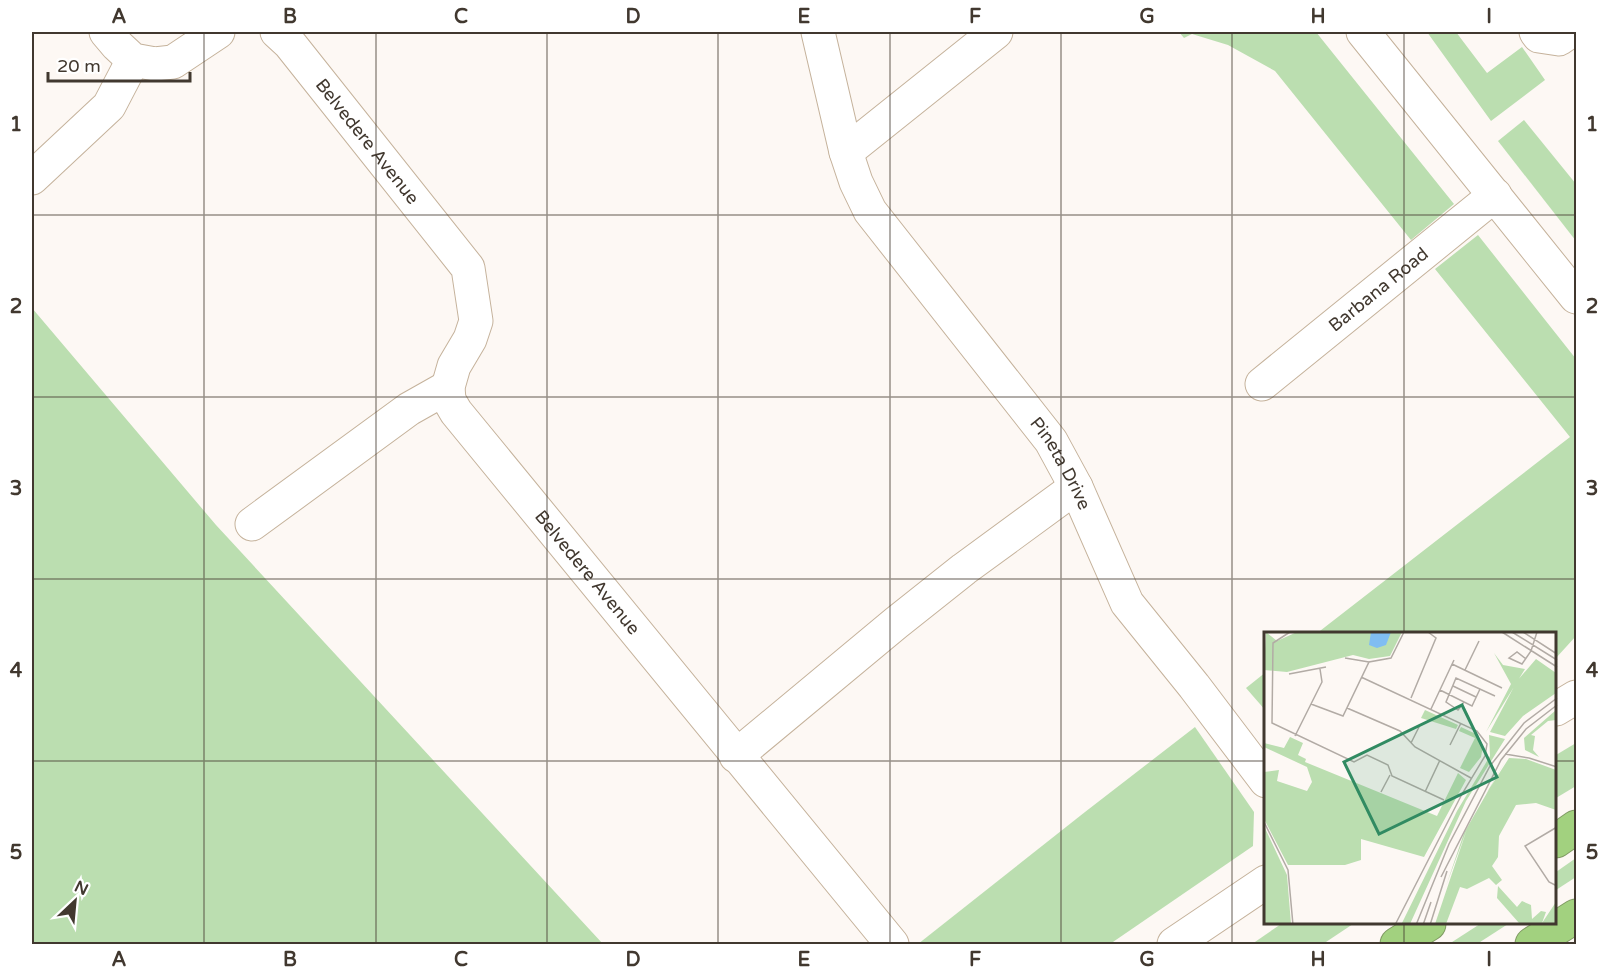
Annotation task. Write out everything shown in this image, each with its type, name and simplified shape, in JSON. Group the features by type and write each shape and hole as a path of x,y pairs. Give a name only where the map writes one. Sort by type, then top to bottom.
{"highway":[{"path":"1557,840 1576,827"},
{"path":"1532,945 1576,916"},
{"path":"1397,945 1427,925"}],"street":[{"path":"106,32 133,60 155,64 173,62 218,32"},
{"name":"Belvedere Avenue","path":"277,32 290,44 468,268 476,321 470,339 454,366 448,387 449,400 456,412 892,945"},
{"name":"Pineta Drive","path":"818,32 846,153 856,182 870,211 1047,435 1076,487 1127,603 1264,778"},
{"path":"846,153 996,32"},
{"path":"1363,32 1576,297"},
{"path":"1536,32 1539,36 1559,39 1569,32"},
{"path":"32,178 109,106 133,60"},
{"name":"Barbana Road","path":"1263,384 1495,195"},
{"path":"252,524 409,409 448,387"},
{"path":"736,756 904,616 1076,487"},
{"path":"1557,708 1576,697"},
{"path":"1174,945 1264,883"}],"green space":[{"path":"1179,32 1316,32 1454,204 1411,240 1275,71 1228,45 1192,34 1184,38"},
{"path":"1427,32 1456,32 1487,73 1522,47 1545,80 1491,121"},
{"path":"1524,120 1576,184 1576,241 1498,141"},
{"path":"1478,235 1576,359 1576,636 1557,657 1557,632 1319,632 1570,437 1435,269"},
{"path":"32,308 216,525 603,944 32,944"},
{"path":"1264,674 1264,709 1246,688"},
{"path":"1195,727 1254,812 1253,846 1110,944 918,944 1085,812"},
{"path":"1576,743 1576,786 1557,797 1557,754"},
{"path":"1576,858 1576,877 1557,889 1557,871"},
{"path":"1280,925 1352,925 1323,944 1252,944"},
{"path":"1478,925 1506,925 1477,944 1449,944"}]}
